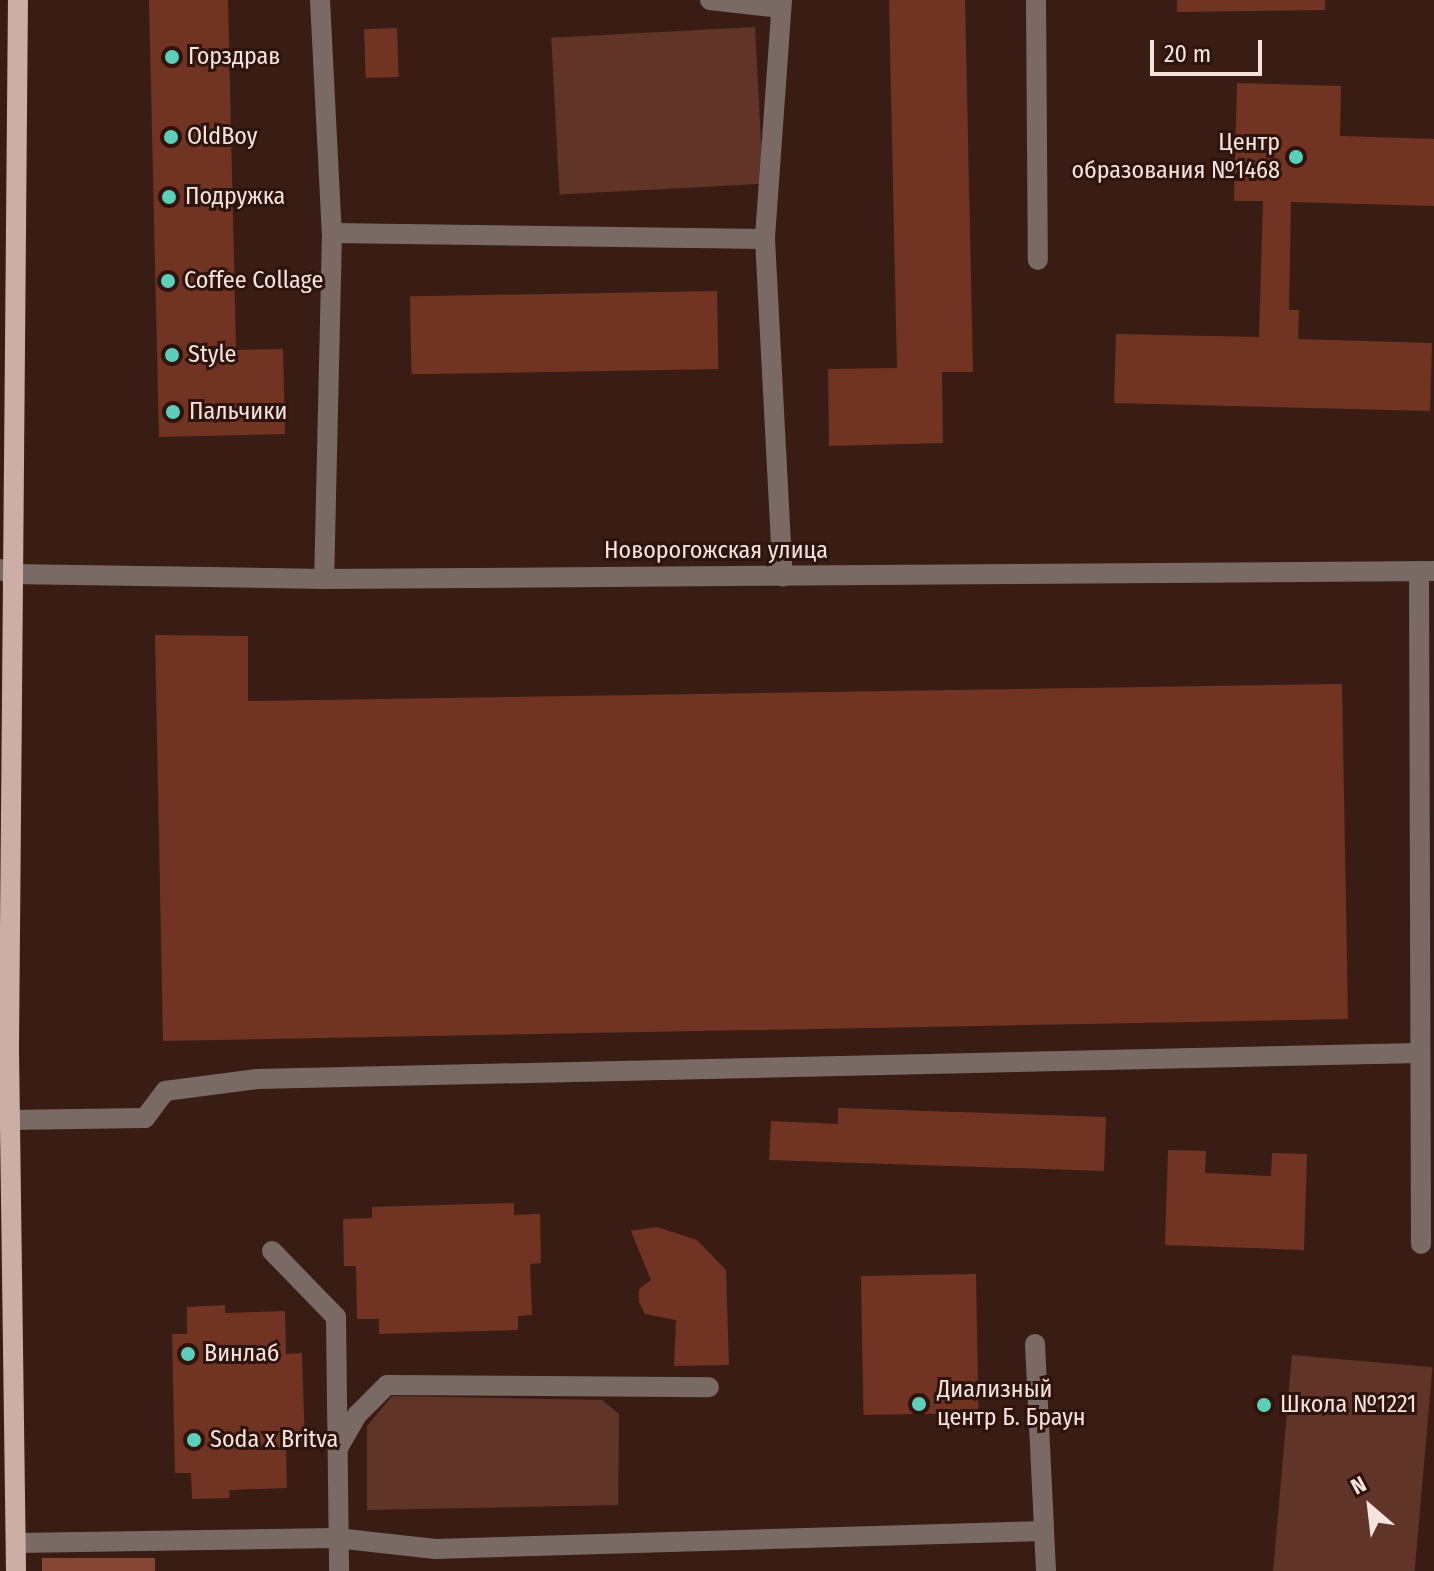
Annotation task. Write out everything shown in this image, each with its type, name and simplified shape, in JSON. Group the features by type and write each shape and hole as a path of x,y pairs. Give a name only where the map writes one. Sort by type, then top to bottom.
{"main road":[{"path":"16,1571 9,1120 5,1048 5,572 9,238 18,0"}],"street":[{"path":"320,0 332,233 324,579"},
{"path":"710,0 780,4 765,239 783,577"},
{"path":"1036,0 1038,260"},
{"path":"332,233 765,239"},
{"path":"1421,1244 1420,1053 1426,571"},
{"name":"Новорогожская улица","path":"5,572 324,579 1426,571"},
{"path":"9,1120 145,1118 165,1091 257,1079 1420,1053"},
{"path":"272,1251 336,1317 336,1538 339,1571"},
{"path":"1035,1344 1046,1571"},
{"path":"338,1448 357,1415 387,1385 709,1387"},
{"path":"16,1543 336,1538 435,1549 1044,1531"}],"shaded area":[{"path":"755,27 763,184 559,194 551,38"},
{"path":"1292,1355 1432,1367 1415,1571 1273,1571"},
{"path":"392,1396 602,1400 619,1414 618,1505 367,1510 367,1426"},
{"path":"42,1558 155,1558 155,1571 42,1571"}],"building":[{"path":"149,0 228,0 236,350 283,349 285,434 159,437"},
{"path":"889,0 965,0 973,372 942,372 943,443 829,446 828,369 897,368"},
{"path":"1177,0 1325,0 1325,10 1177,12"},
{"path":"397,28 399,77 366,78 364,29"},
{"path":"1237,83 1341,86 1340,136 1434,139 1434,206 1291,202 1289,310 1299,310 1298,339 1432,343 1430,411 1114,403 1116,334 1259,337 1263,201 1234,201"},
{"path":"717,291 718,369 411,374 410,296"},
{"path":"155,635 248,636 248,701 1342,684 1348,1019 163,1041"},
{"path":"838,1108 1106,1117 1104,1171 769,1160 771,1121 838,1124"},
{"path":"1168,1150 1206,1151 1205,1173 1271,1176 1272,1153 1307,1154 1304,1250 1165,1245"},
{"path":"514,1203 514,1215 540,1214 541,1263 530,1264 532,1315 518,1316 518,1330 379,1334 379,1319 357,1319 356,1266 344,1266 343,1219 372,1218 372,1207"},
{"path":"657,1227 697,1240 726,1270 729,1365 674,1366 676,1320 645,1314 639,1302 639,1289 651,1280 631,1231"},
{"path":"976,1274 978,1413 863,1415 861,1276"},
{"path":"225,1305 225,1313 285,1311 286,1354 302,1353 305,1447 286,1447 287,1488 229,1490 230,1498 192,1499 191,1473 175,1473 172,1334 187,1334 187,1307"}],"place":[{"name":"Горздрав","path":"172,57"},
{"name":"OldBoy","path":"171,137"},
{"name":"Центр образования №1468","path":"1296,157"},
{"name":"Подружка","path":"169,197"},
{"name":"Coffee Collage","path":"168,281"},
{"name":"Style","path":"172,355"},
{"name":"Пальчики","path":"173,412"},
{"name":"Винлаб","path":"188,1354"},
{"name":"Диализный центр Б. Браун","path":"919,1404"},
{"name":"Школа №1221","path":"1264,1405"},
{"name":"Soda x Britva","path":"194,1440"}]}
